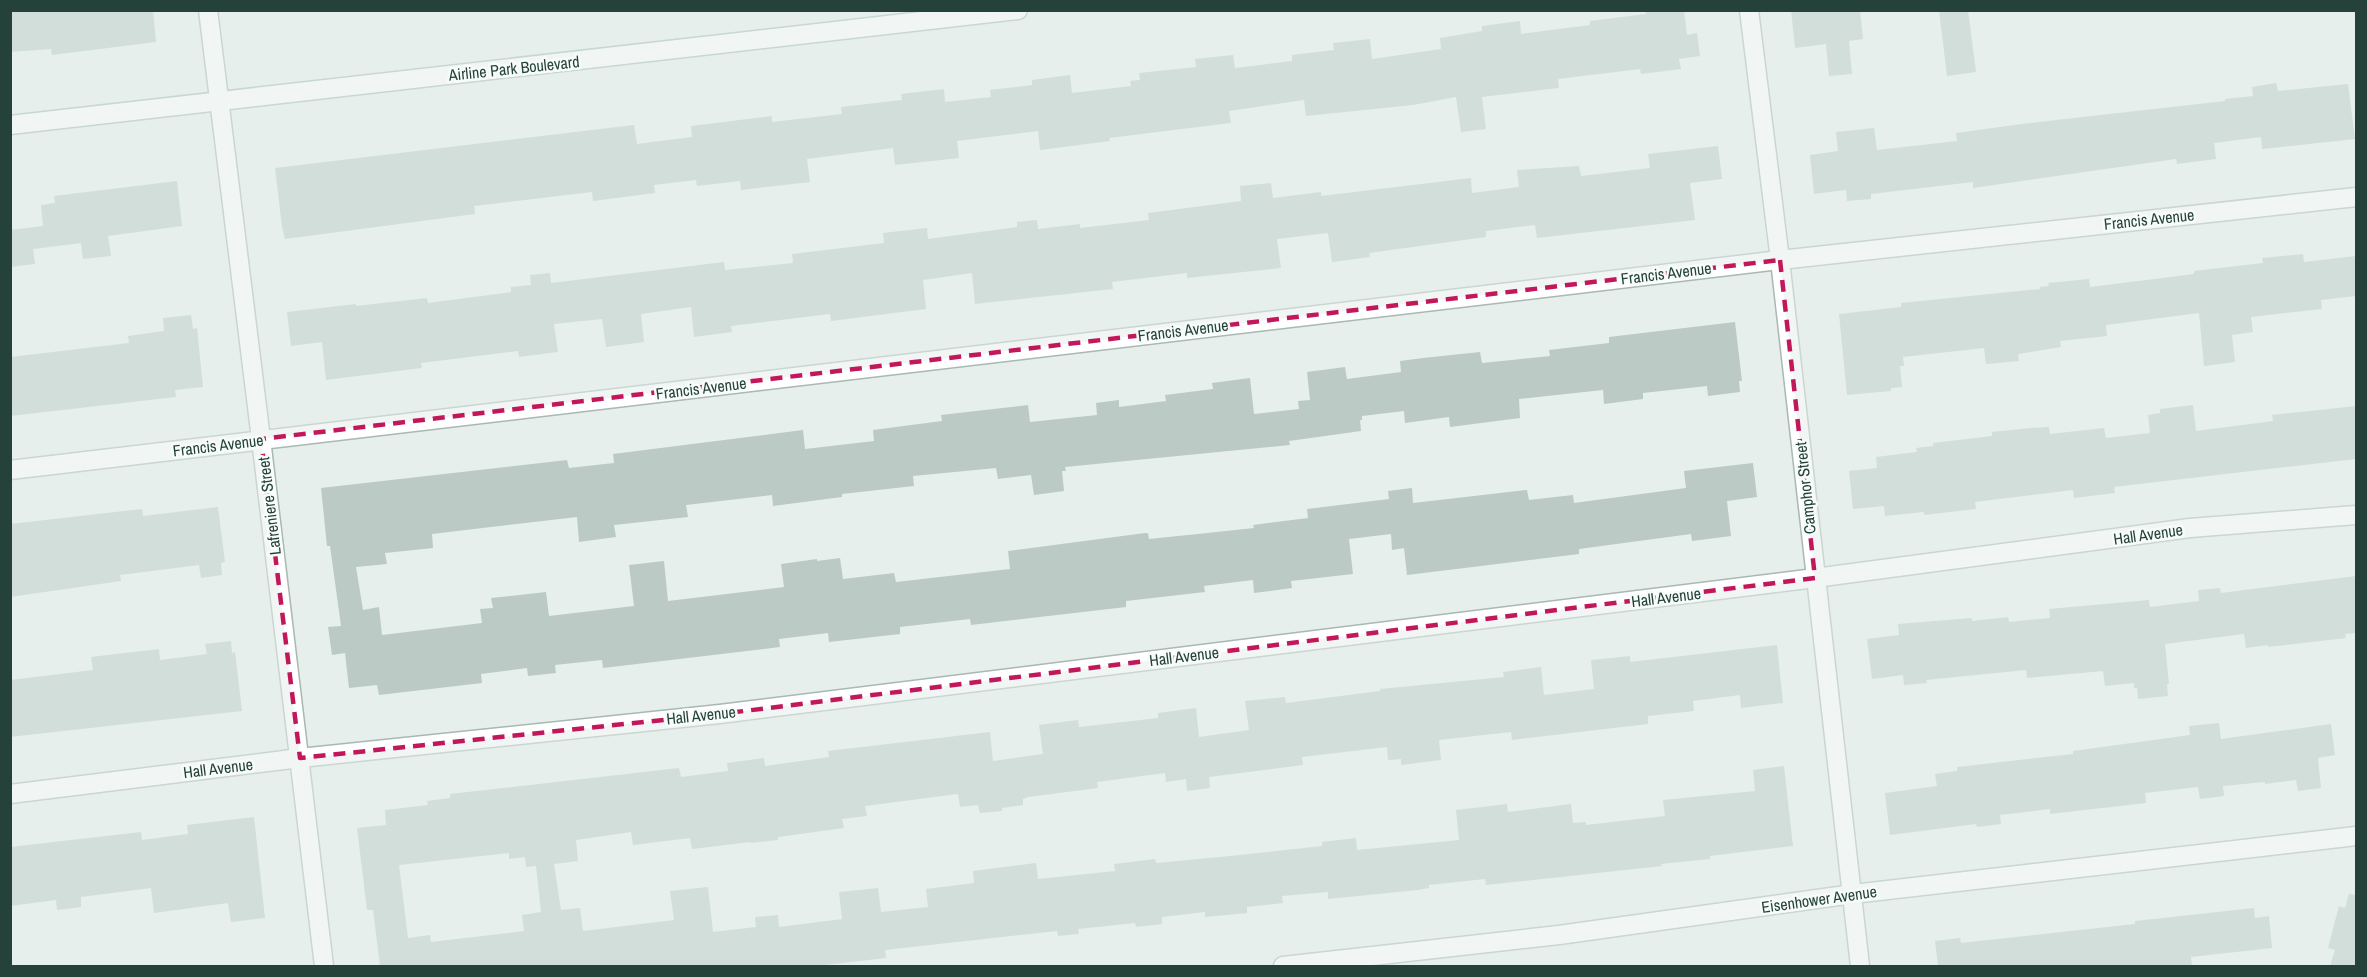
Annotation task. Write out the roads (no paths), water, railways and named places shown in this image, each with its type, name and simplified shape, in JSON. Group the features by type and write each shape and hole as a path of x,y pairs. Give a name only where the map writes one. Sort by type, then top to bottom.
{"street":[{"name":"Lafreniere Street","path":"208,10 324,966"},
{"name":"Airline Park Boulevard","path":"10,125 1018,10"},
{"name":"Camphor Street","path":"1749,10 1780,260 1860,966"},
{"name":"Francis Avenue","path":"10,470 1780,260 2356,197"},
{"name":"Hall Avenue","path":"10,794 300,758 732,712 1815,578 2190,528 2356,515"},
{"name":"Eisenhower Avenue","path":"1283,966 1559,935 1853,894 2356,836"}]}
